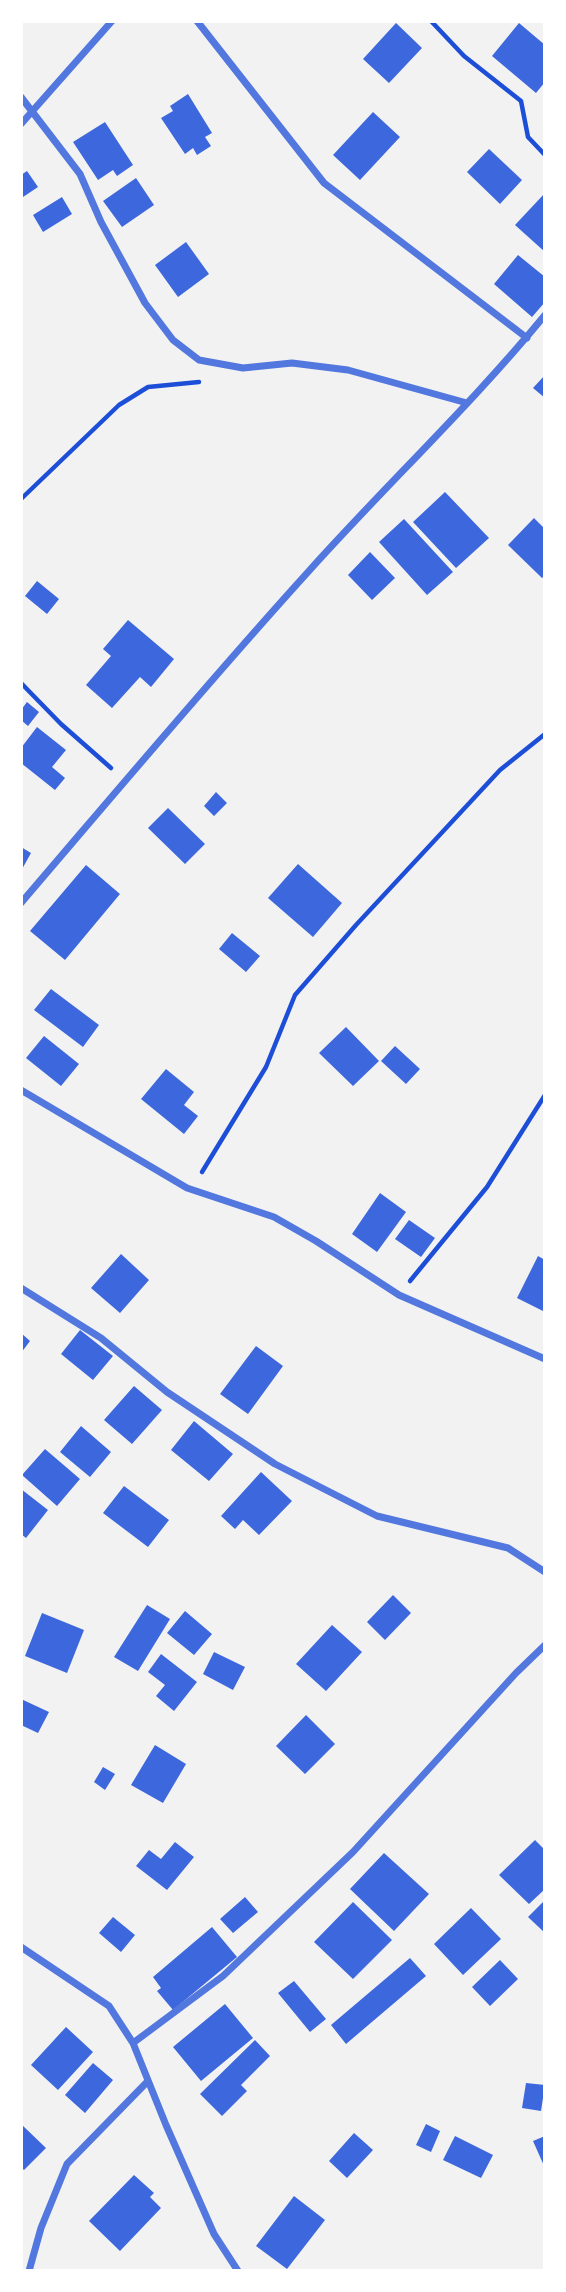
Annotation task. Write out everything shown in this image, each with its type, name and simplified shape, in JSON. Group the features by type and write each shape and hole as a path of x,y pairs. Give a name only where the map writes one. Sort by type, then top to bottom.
{"street":[{"path":"21,124 112,21"},
{"path":"197,21 324,183 527,338"},
{"path":"21,97 79,174 101,222 145,303 173,340 200,360 243,368 292,363 348,370 467,403"},
{"path":"21,903 310,570 527,338 545,315"},
{"path":"21,1090 191,1190 274,1217 398,1295 545,1359"},
{"path":"21,1288 101,1338 167,1392 275,1464 377,1516 508,1548 545,1572"},
{"path":"133,2043 223,1976 353,1852 516,1673 545,1646"},
{"path":"21,1947 109,2006 133,2043 214,2234 238,2271"},
{"path":"29,2271 41,2228 67,2165 148,2081"}],"path":[{"path":"431,21 464,55 521,101 528,136 545,155"},
{"path":"21,499 119,405 148,387 210,381 243,368"},
{"path":"21,683 124,782"},
{"path":"191,1190 266,1067 295,995 355,925 500,770 545,734"},
{"path":"398,1295 487,1186 545,1095"}],"building":[{"path":"396,23 422,48 389,83 363,59"},
{"path":"519,23 545,45 545,82 536,93 492,56"},
{"path":"188,94 212,133 205,137 211,146 197,155 193,148 185,154 161,118 173,111 170,106"},
{"path":"373,112 400,137 360,180 333,155"},
{"path":"105,122 133,165 117,176 113,170 98,180 73,142"},
{"path":"489,149 522,180 500,204 467,172"},
{"path":"27,171 38,187 23,197 21,175"},
{"path":"136,178 154,205 122,227 103,201"},
{"path":"545,193 545,252 515,225"},
{"path":"62,197 72,214 43,232 33,215"},
{"path":"186,242 209,274 178,297 155,265"},
{"path":"518,255 545,277 545,302 532,317 494,284"},
{"path":"545,375 545,398 533,388"},
{"path":"445,492 489,538 456,568 413,522"},
{"path":"534,518 545,529 545,575 542,578 508,545"},
{"path":"404,519 453,572 427,595 379,542"},
{"path":"370,552 395,578 372,600 348,575"},
{"path":"37,581 59,599 47,614 25,596"},
{"path":"128,620 174,659 151,687 140,677 112,708 86,685 111,656 103,649"},
{"path":"27,702 39,712 28,726 21,720 21,710"},
{"path":"37,727 66,750 52,767 65,778 55,790 21,763 21,748"},
{"path":"216,792 227,803 214,816 204,806"},
{"path":"168,808 205,844 185,864 148,828"},
{"path":"21,847 31,853 21,871"},
{"path":"298,864 342,903 313,937 268,898"},
{"path":"86,865 120,894 65,960 30,931"},
{"path":"232,933 260,956 246,972 219,949"},
{"path":"51,989 99,1025 83,1047 34,1010"},
{"path":"346,1027 379,1061 353,1086 319,1053"},
{"path":"44,1036 79,1064 61,1086 26,1058"},
{"path":"395,1046 420,1069 406,1084 381,1061"},
{"path":"166,1069 194,1092 184,1105 198,1116 184,1134 141,1099"},
{"path":"380,1193 406,1212 377,1252 352,1234"},
{"path":"409,1220 435,1238 421,1257 395,1239"},
{"path":"121,1254 149,1280 120,1313 91,1288"},
{"path":"538,1256 545,1260 545,1312 517,1298"},
{"path":"80,1330 113,1356 93,1380 61,1354"},
{"path":"21,1333 30,1341 21,1353"},
{"path":"256,1346 283,1366 248,1414 220,1394"},
{"path":"134,1386 162,1410 132,1444 104,1420"},
{"path":"194,1421 233,1454 209,1481 171,1450"},
{"path":"81,1426 111,1452 90,1477 60,1452"},
{"path":"45,1449 80,1479 57,1506 22,1475"},
{"path":"261,1472 292,1501 259,1535 243,1520 235,1529 221,1516"},
{"path":"124,1486 169,1520 148,1547 103,1513"},
{"path":"21,1489 48,1510 26,1538 21,1534"},
{"path":"393,1595 411,1613 385,1640 367,1622"},
{"path":"147,1605 170,1619 138,1671 114,1657"},
{"path":"185,1611 212,1634 194,1655 167,1633"},
{"path":"42,1613 84,1630 67,1673 25,1656"},
{"path":"332,1625 362,1652 326,1691 296,1664"},
{"path":"214,1652 245,1667 233,1690 203,1674"},
{"path":"161,1654 197,1682 174,1711 156,1696 165,1685 148,1672"},
{"path":"21,1699 49,1712 38,1733 21,1725"},
{"path":"306,1715 335,1744 305,1774 276,1746"},
{"path":"155,1745 186,1764 163,1803 131,1785"},
{"path":"103,1767 115,1774 105,1790 94,1782"},
{"path":"535,1840 545,1850 545,1889 529,1904 499,1875"},
{"path":"175,1842 194,1857 167,1890 136,1866 149,1850 161,1859"},
{"path":"384,1853 429,1894 394,1931 350,1889"},
{"path":"245,1897 258,1912 233,1933 220,1919"},
{"path":"545,1900 545,1933 528,1917"},
{"path":"353,1902 392,1940 353,1979 314,1942"},
{"path":"471,1908 501,1939 463,1975 434,1944"},
{"path":"113,1917 135,1935 121,1952 99,1933"},
{"path":"212,1927 237,1957 173,2010 157,1991 161,1988 153,1977"},
{"path":"410,1958 426,1976 346,2044 331,2025"},
{"path":"500,1960 518,1979 490,2006 472,1987"},
{"path":"294,1981 326,2019 310,2032 278,1993"},
{"path":"225,2004 253,2038 201,2081 173,2047"},
{"path":"66,2027 93,2052 58,2090 31,2065"},
{"path":"255,2040 270,2056 241,2085 247,2091 222,2116 200,2094"},
{"path":"93,2063 113,2080 85,2113 65,2095"},
{"path":"526,2083 545,2085 541,2111 522,2108"},
{"path":"21,2124 46,2148 24,2170 21,2167"},
{"path":"426,2124 440,2131 431,2152 416,2145"},
{"path":"354,2133 373,2150 347,2178 329,2161"},
{"path":"455,2136 493,2155 481,2178 443,2160"},
{"path":"545,2136 545,2168 533,2141"},
{"path":"134,2175 154,2193 150,2197 161,2208 120,2251 89,2221"},
{"path":"294,2196 325,2220 287,2269 256,2246"}]}
